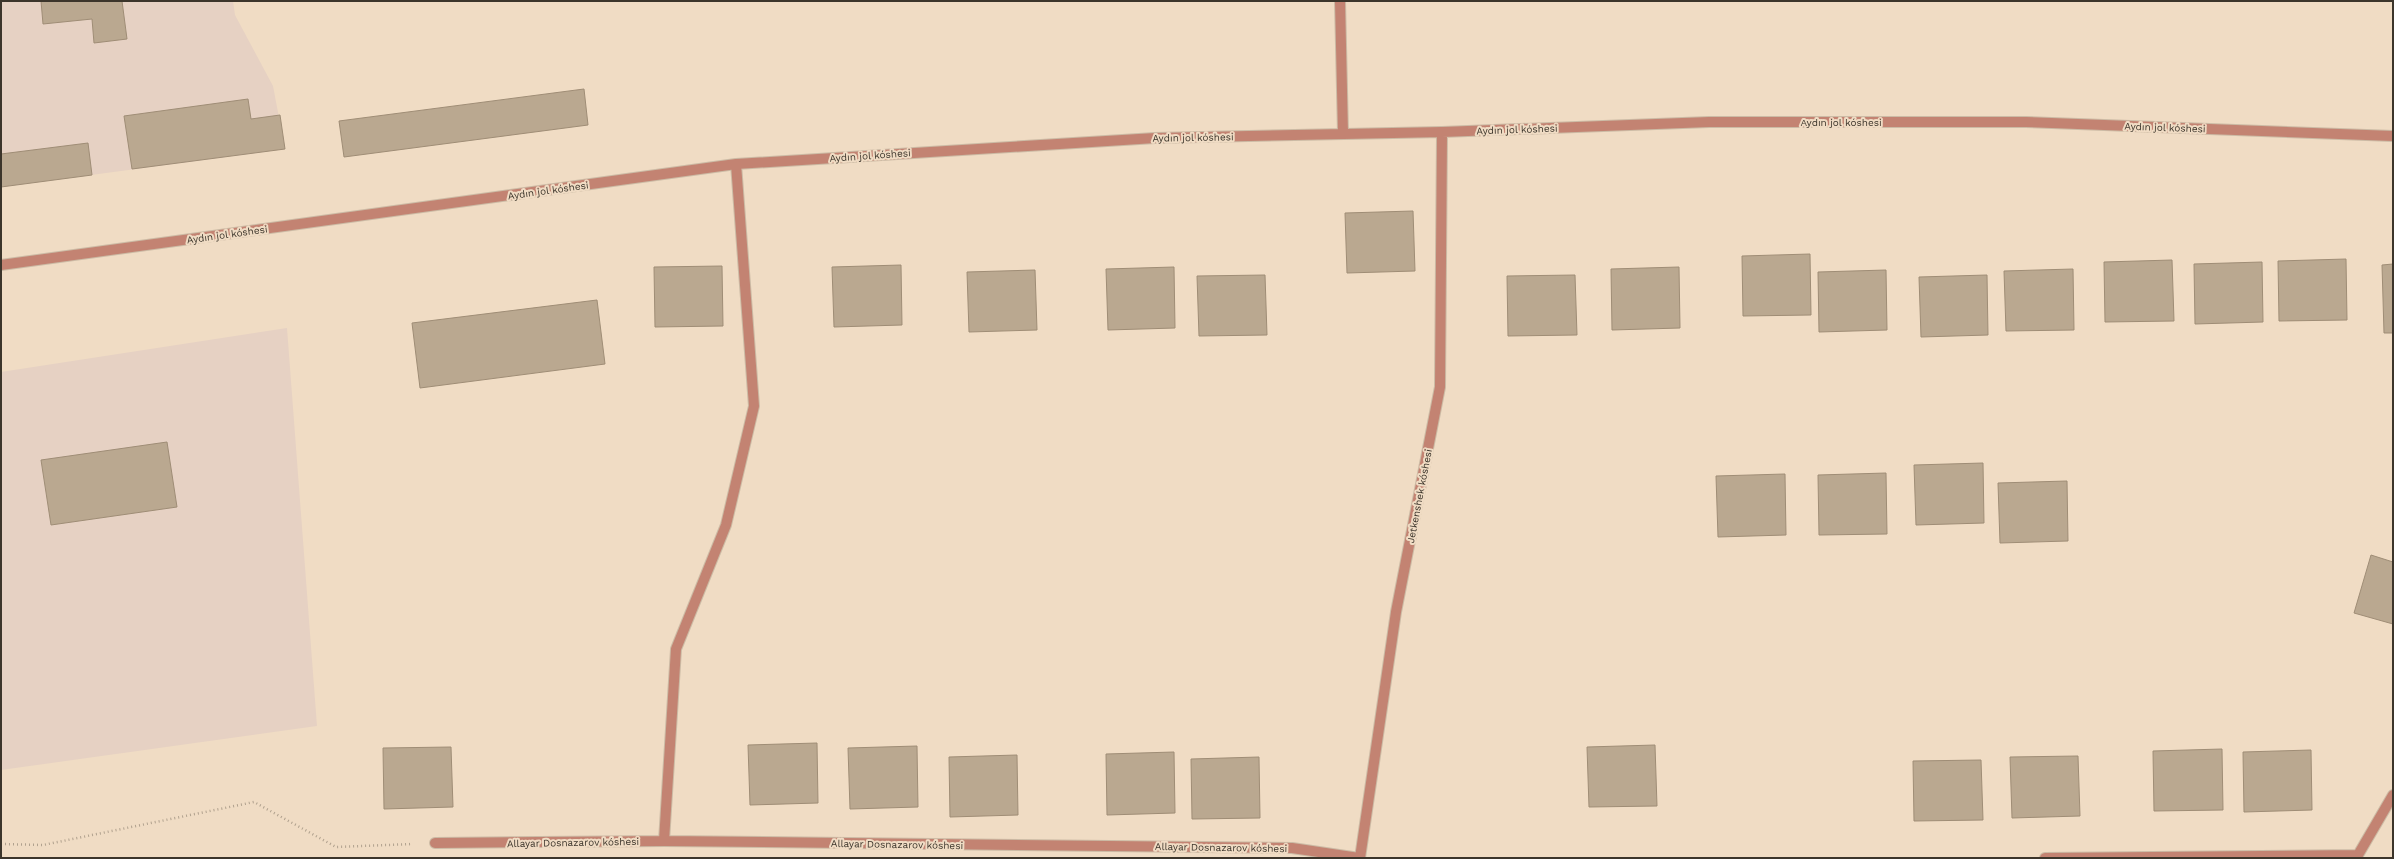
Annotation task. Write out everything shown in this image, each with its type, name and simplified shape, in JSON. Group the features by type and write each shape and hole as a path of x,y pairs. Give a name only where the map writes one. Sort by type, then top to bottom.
{"street":[{"path":"1340,1 1344,134"},
{"name":"Aydın jol kóshesi","path":"1,265 736,164 1155,138 1442,132 1709,122 2026,122 2393,136"},
{"name":"Jetkenshek kóshesi","path":"1359,858 1396,612 1440,387 1442,132"},
{"path":"664,841 676,649 726,525 754,406 736,164"},
{"path":"2045,858 2358,855 2393,795"},
{"name":"Allayar Dosnazarov kóshesi","path":"435,843 664,841 1292,848 1359,858"}],"path":[{"path":"1,844 43,844 254,802 336,847 435,843"}],"shaded area":[{"path":"1,1 233,1 235,15 273,86 285,149 1,187"},
{"path":"287,328 317,726 1,770 1,372"}],"building":[{"path":"41,1 122,1 127,39 94,43 92,19 43,24"},
{"path":"584,89 588,125 344,157 339,121"},
{"path":"248,99 251,119 280,115 285,149 132,169 124,116"},
{"path":"88,143 92,175 1,187 1,154"},
{"path":"1413,211 1415,271 1347,273 1345,213"},
{"path":"1810,254 1811,315 1743,316 1742,256"},
{"path":"2346,259 2347,320 2279,321 2278,261"},
{"path":"2172,260 2174,321 2105,322 2104,262"},
{"path":"2262,262 2263,322 2195,324 2194,264"},
{"path":"2393,264 2393,333 2384,333 2382,265"},
{"path":"901,265 902,325 834,327 832,267"},
{"path":"722,266 723,326 655,327 654,267"},
{"path":"1174,267 1175,328 1108,330 1106,269"},
{"path":"1679,267 1680,328 1612,330 1611,269"},
{"path":"2073,269 2074,330 2006,331 2004,271"},
{"path":"1035,270 1037,330 969,332 967,272"},
{"path":"1886,270 1887,330 1819,332 1818,272"},
{"path":"1265,275 1267,335 1199,336 1197,276"},
{"path":"1575,275 1577,335 1508,336 1507,276"},
{"path":"1987,275 1988,335 1921,337 1919,277"},
{"path":"597,300 605,364 420,388 412,323"},
{"path":"167,442 177,507 51,525 41,460"},
{"path":"1983,463 1984,523 1916,525 1914,465"},
{"path":"1886,473 1887,534 1819,535 1818,475"},
{"path":"1785,474 1786,535 1718,537 1716,476"},
{"path":"2067,481 2068,541 2000,543 1998,483"},
{"path":"2371,555 2393,562 2393,624 2354,613"},
{"path":"817,743 818,803 750,805 748,745"},
{"path":"1655,745 1657,806 1589,807 1587,747"},
{"path":"917,746 918,807 850,809 848,748"},
{"path":"451,747 453,807 384,809 383,748"},
{"path":"2222,749 2223,810 2154,811 2153,751"},
{"path":"2311,750 2312,810 2244,812 2243,752"},
{"path":"1174,752 1175,813 1107,815 1106,754"},
{"path":"1017,755 1018,815 950,817 949,757"},
{"path":"2078,756 2080,816 2012,818 2010,757"},
{"path":"1259,757 1260,818 1192,819 1191,759"},
{"path":"1981,760 1983,820 1914,821 1913,761"}]}
